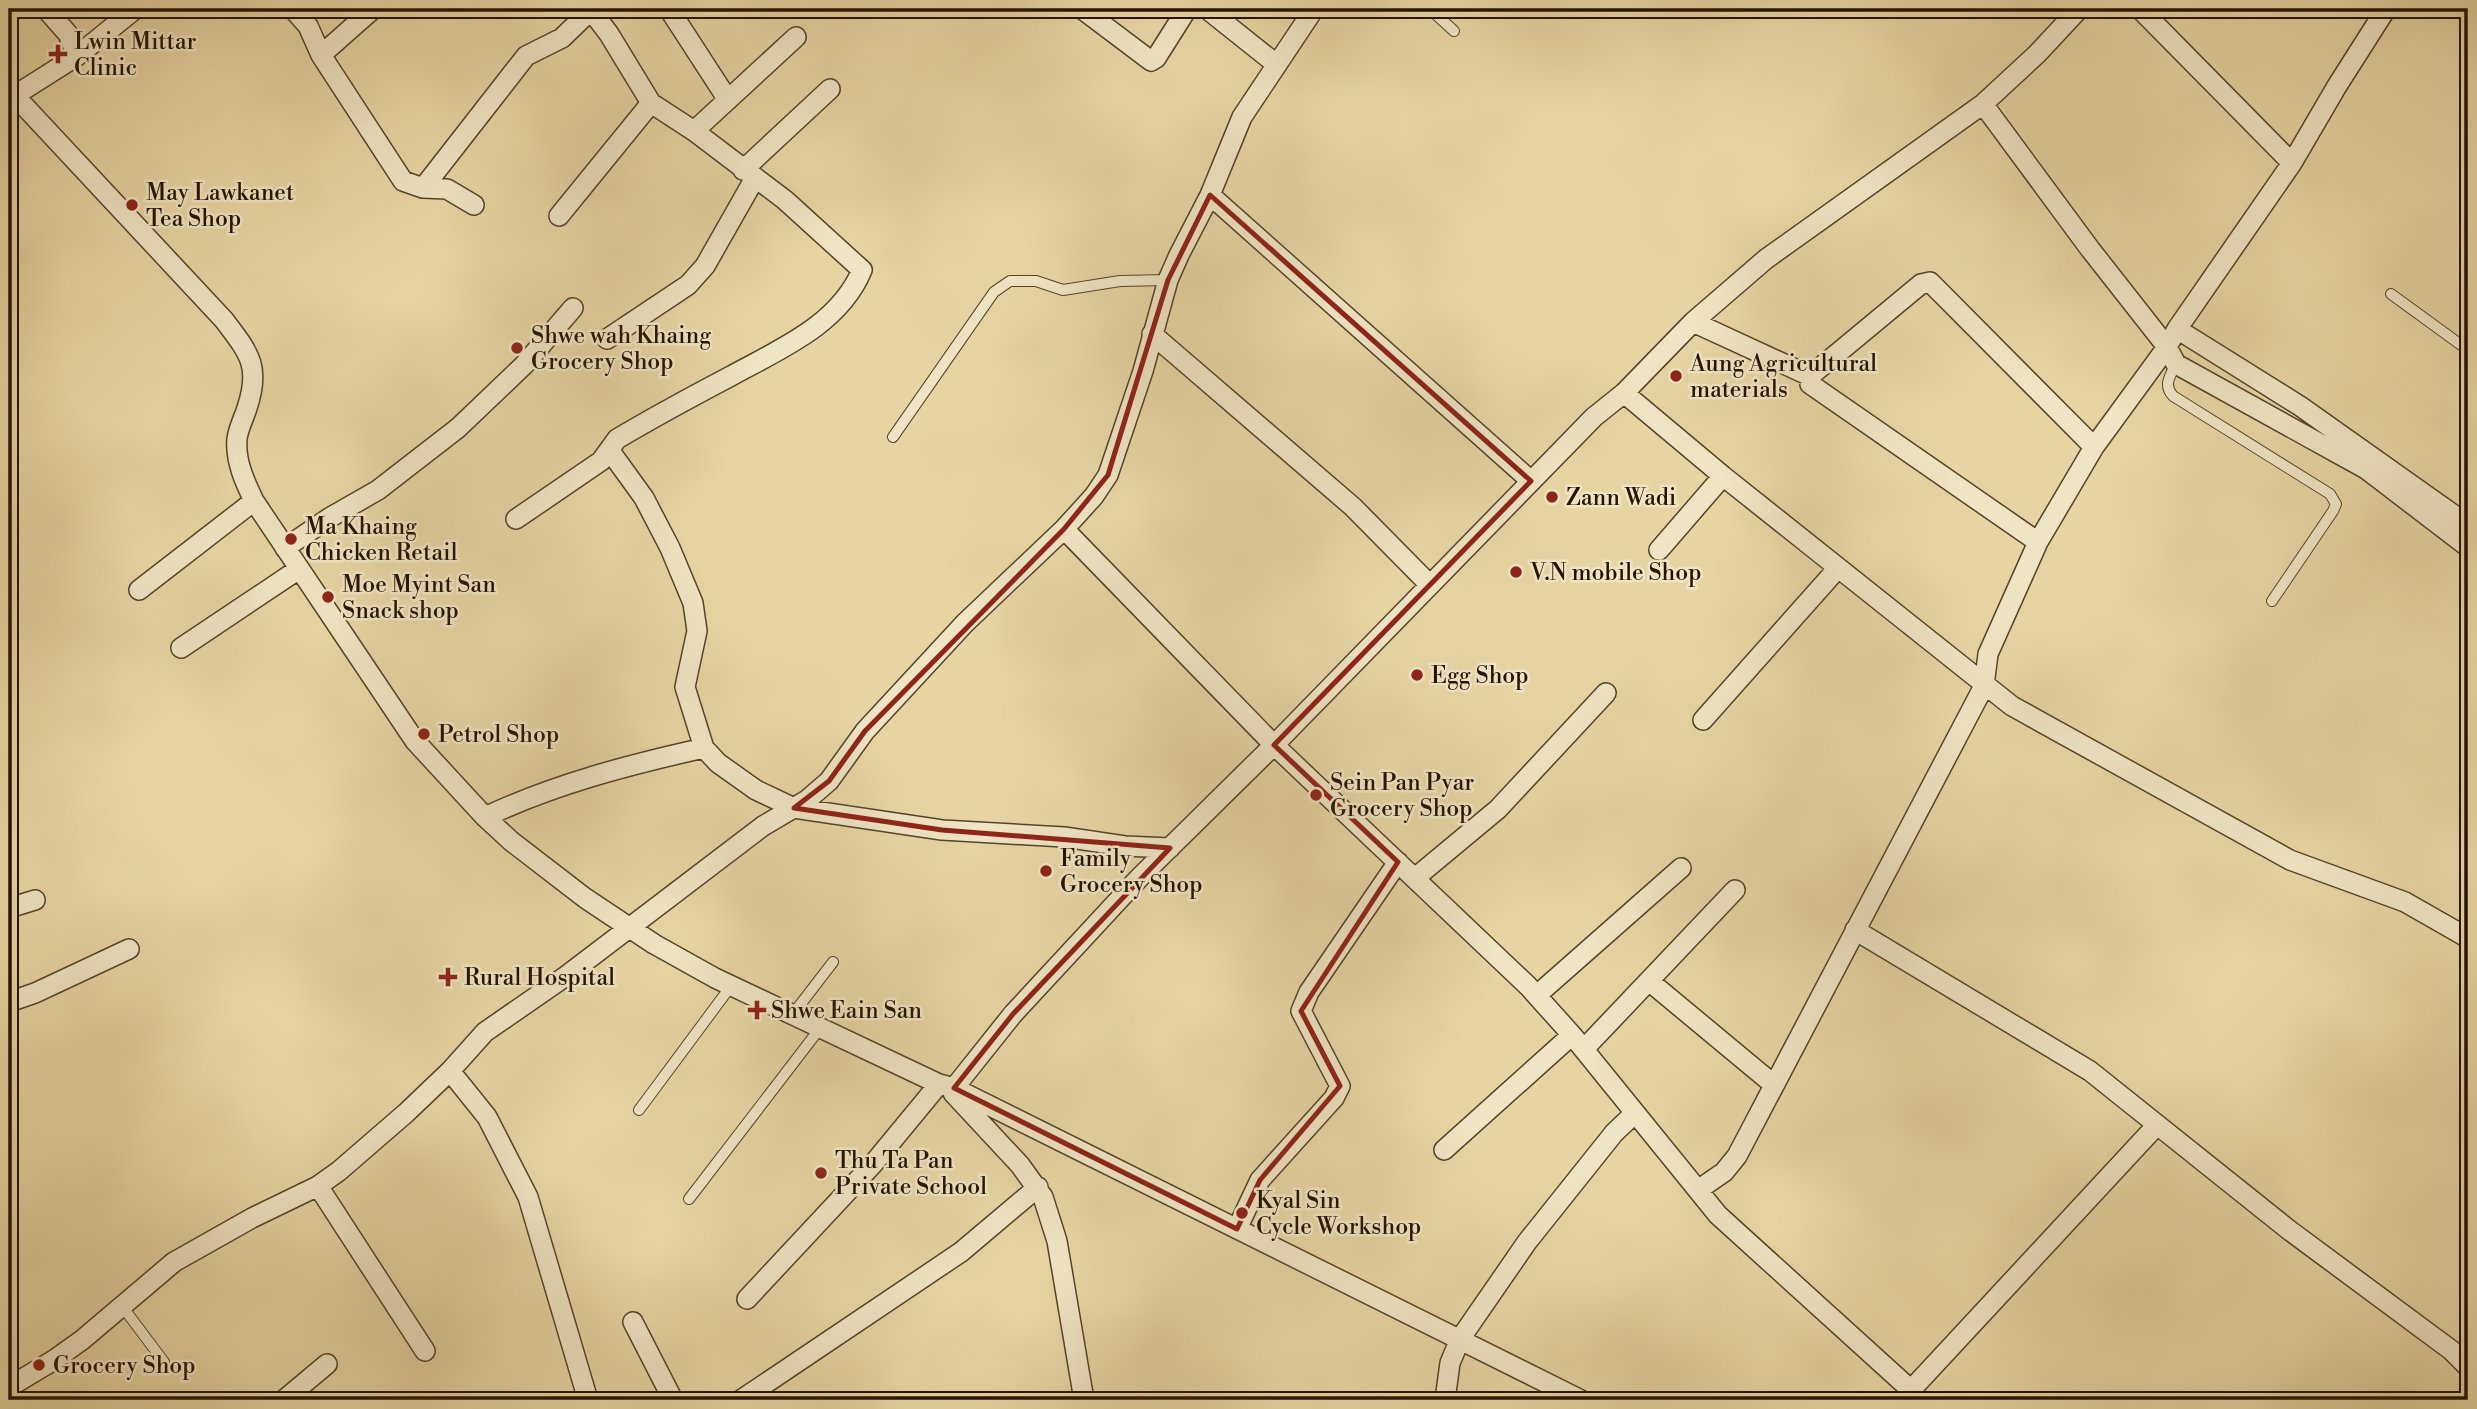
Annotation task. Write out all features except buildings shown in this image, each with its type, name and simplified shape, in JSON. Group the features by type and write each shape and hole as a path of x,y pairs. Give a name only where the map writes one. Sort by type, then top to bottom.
{"street":[{"path":"46,9 68,34 77,56"},
{"path":"135,9 77,56 12,98 224,320 242,344 252,363 254,387 237,439 241,471 254,501 415,741 485,817 511,841 585,898 654,944 731,986 947,1086 1581,1400"},
{"path":"293,9 308,26 321,54 403,181 423,188 447,189 474,205"},
{"path":"321,54 373,9"},
{"path":"423,188 526,55 562,38 591,9 651,103 694,131 785,200 862,270 855,287 840,306 808,334 617,439 601,461 516,519"},
{"path":"669,9 728,100"},
{"path":"1085,9 1151,61 1156,58 1187,9"},
{"path":"1207,9 1276,64"},
{"path":"9,1387 54,1360 174,1262 252,1218 318,1186 339,1171 450,1071 485,1032 629,928 763,826 794,808 829,781 874,721 965,623 1064,529 1108,475 1143,371 1168,280 1210,195 1242,117 1314,9"},
{"path":"747,1299 1140,877 1594,417 1624,393 1693,322 1766,259 1983,104 2037,54 2079,9"},
{"path":"2140,9 2292,163"},
{"path":"1698,1190 1724,1172 1737,1156 1984,686 1988,654 2038,542 2094,447 2172,356 2177,329 2292,163 2386,9"},
{"path":"694,131 796,37"},
{"path":"607,339 688,285 705,266 749,174 830,89"},
{"path":"559,216 651,103"},
{"path":"1983,104 2172,356 2366,469 2468,547"},
{"path":"1210,195 1531,481"},
{"path":"1810,376 1920,284 1930,282 2094,447"},
{"path":"285,548 329,518 379,490 458,428 524,365 573,308"},
{"path":"1693,322 1810,376"},
{"path":"2177,329 2301,406 2468,525"},
{"path":"1152,334 1353,507 1430,585"},
{"path":"1810,376 1811,384 2038,542"},
{"path":"1624,393 1984,686 2023,713 2290,860 2405,902 2468,939"},
{"path":"610,451 644,498 670,548 693,603 697,631 685,687 704,748 718,763 756,790 794,808 942,830 1064,837 1125,846 1170,848"},
{"path":"1659,550 1723,476"},
{"path":"139,590 254,501"},
{"path":"1064,529 1273,745 1536,995 1578,1042 1718,1215 1799,1286 1912,1397 2156,1126"},
{"path":"1703,720 1838,568"},
{"path":"181,648 299,569"},
{"path":"1415,878 1498,808 1606,693"},
{"path":"485,817 578,780 704,748"},
{"path":"1237,1229 1261,1180 1334,1098 1340,1086 1301,1011 1309,992 1398,862"},
{"path":"1536,995 1681,868"},
{"path":"1444,1150 1649,981 1735,890"},
{"path":"9,908 35,900"},
{"path":"1855,930 2090,1071 2289,1230 2451,1350 2468,1367"},
{"path":"9,1002 35,993 129,949"},
{"path":"1649,981 1773,1084"},
{"path":"450,1071 487,1117 528,1197 588,1400"},
{"path":"947,1086 1038,1187 1057,1241 1084,1400"},
{"path":"1445,1400 1450,1363 1460,1339 1527,1242 1615,1133 1634,1114"},
{"path":"318,1186 425,1351"},
{"path":"741,1400 961,1252 1038,1187"},
{"path":"634,1322 673,1400"},
{"path":"284,1400 327,1364"}],"lane":[{"path":"1430,9 1454,31"},
{"path":"893,437 994,292 1010,281 1036,281 1063,290 1120,281 1168,280"},
{"path":"2391,294 2468,350"},
{"path":"2172,356 2167,381 2168,391 2173,396 2330,494 2336,504 2272,601"},
{"path":"793,1014 833,962"},
{"path":"639,1110 731,986"},
{"path":"689,1199 821,1027"},
{"path":"122,1306 164,1363"}],"highlighted area":[{"path":"1210,195 1531,481 1274,745 1398,862 1301,1011 1340,1086 1260,1180 1237,1229 954,1088 1013,1014 1170,848 942,830 794,808 829,781 865,731 1064,529 1108,475 1168,280"}],"place":[{"name":"Lwin Mittar Clinic","path":"58,54"},
{"name":"May Lawkanet Tea Shop","path":"132,205"},
{"name":"Shwe wah Khaing Grocery Shop","path":"517,348"},
{"name":"Aung Agricultural materials","path":"1676,376"},
{"name":"Zann Wadi","path":"1552,497"},
{"name":"Ma Khaing Chicken Retail","path":"291,539"},
{"name":"V.N mobile Shop","path":"1516,572"},
{"name":"Moe Myint San Snack shop","path":"328,597"},
{"name":"Egg Shop","path":"1417,675"},
{"name":"Petrol Shop","path":"424,734"},
{"name":"Sein Pan Pyar Grocery Shop","path":"1316,795"},
{"name":"Family Grocery Shop","path":"1046,871"},
{"name":"Rural Hospital","path":"448,977"},
{"name":"Shwe Eain San","path":"757,1010"},
{"name":"Thu Ta Pan Private School","path":"821,1173"},
{"name":"Kyal Sin Cycle Workshop","path":"1242,1213"},
{"name":"Grocery Shop","path":"39,1365"}]}
